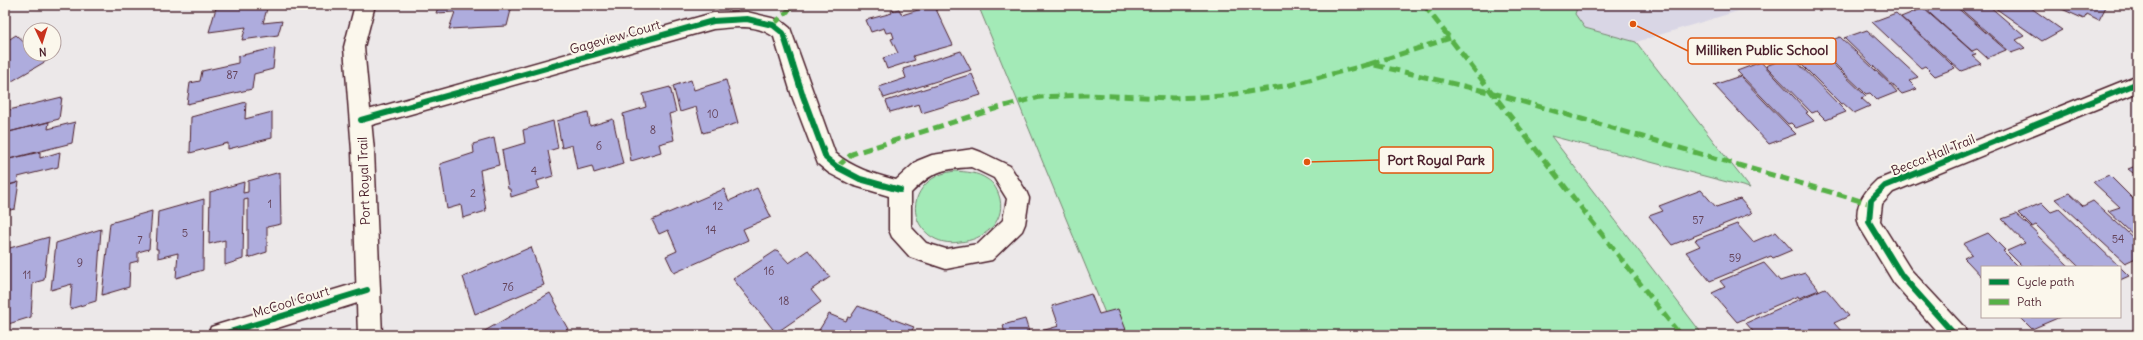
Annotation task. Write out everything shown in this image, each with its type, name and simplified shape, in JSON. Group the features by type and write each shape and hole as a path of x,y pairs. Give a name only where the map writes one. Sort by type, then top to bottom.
{"street":[{"name":"Port Royal Trail","path":"365,5 354,47 361,120 370,335"},
{"name":"Gageview Court","path":"361,120 713,21 747,20 773,25 783,33 803,96 826,158 837,167 860,179 900,190"},
{"name":"Becca Hall Trail","path":"1955,335 1902,276 1869,222 1871,200 1885,186 2138,83"},
{"path":"973,158 1002,172 1018,198 1014,224 984,253 946,259 918,250 900,230 900,190 918,171 938,161 973,158"},
{"name":"McCool Court","path":"220,335 368,290"}],"shaded area":[{"path":"1502,5 1758,5 1636,42"}],"green space":[{"path":"978,5 1578,5 1575,14 1585,28 1636,42 1750,188 1551,136 1703,335 1114,335"},
{"path":"955,171 975,174 983,177 994,185 1000,199 1001,208 996,223 984,234 969,241 948,243 932,237 922,228 916,212 916,203 918,195 929,181 939,175"}],"building":[{"path":"242,5 268,5 263,23 282,21 278,35 242,40 246,27 209,32 216,8"},
{"path":"439,5 512,6 507,26 449,29 455,12 436,13"},
{"path":"934,5 953,45 913,56 915,60 887,69 883,58 898,53 891,39 894,38 892,32 886,33 884,28 871,32 866,20 892,13 891,11 899,9 902,15"},
{"path":"1928,5 1954,5 2006,50 1987,58 1977,49 1972,51 1923,7"},
{"path":"1956,5 1988,5 2024,36 2016,40 2025,48 2011,53"},
{"path":"1991,5 2027,5 2062,30 2042,41"},
{"path":"2053,5 2107,5 2099,20 2087,14 2084,19"},
{"path":"1923,8 1976,55 1972,56 1981,64 1961,71 1901,17"},
{"path":"1896,13 1955,68 1935,76 1925,66 1921,68 1872,22"},
{"path":"1867,30 1918,77 1909,81 1917,89 1902,94 1844,38"},
{"path":"16,35 22,41 22,62 45,62 7,84 9,87 5,90 5,42"},
{"path":"1840,37 1897,92 1877,100 1870,93 1866,94 1816,46"},
{"path":"1815,47 1866,96 1861,98 1870,106 1854,113 1843,103 1841,104 1793,56"},
{"path":"275,48 273,69 254,74 252,89 187,104 190,83 200,81 202,71 238,63 238,56"},
{"path":"961,51 971,70 884,98 879,87 906,78 903,69"},
{"path":"1791,56 1846,112 1826,120 1817,111 1812,113 1766,66"},
{"path":"1761,62 1808,112 1806,113 1814,121 1796,128 1791,123 1788,124 1737,71"},
{"path":"972,74 981,95 922,113 919,104 890,112 886,101"},
{"path":"1740,76 1796,134 1769,144 1714,85"},
{"path":"691,80 694,90 726,80 738,123 703,133 696,107 680,112 673,86"},
{"path":"670,87 676,112 669,114 674,140 659,144 661,152 631,161 623,114 646,107 643,94"},
{"path":"62,97 59,119 5,133 5,111"},
{"path":"246,102 245,119 272,112 272,138 228,149 228,143 190,153 191,117"},
{"path":"588,112 590,126 613,119 623,164 594,173 592,166 577,170 572,145 562,148 557,121"},
{"path":"553,121 558,148 548,151 553,176 537,181 539,188 511,197 510,189 508,189 502,150 525,143 523,130"},
{"path":"49,122 48,129 75,122 72,143 5,160 5,133"},
{"path":"494,138 499,165 480,170 486,211 463,218 461,205 447,209 440,164 474,153 473,144"},
{"path":"40,152 40,158 60,152 58,167 18,177 17,183 5,186 5,160"},
{"path":"2138,165 2138,177 2128,169"},
{"path":"280,172 281,224 267,227 267,252 248,258 248,199 244,200 243,259 225,265 225,240 209,244 210,192 244,182 243,193 248,192 248,181"},
{"path":"2109,175 2138,204 2138,239 2108,211 2120,207 2093,182"},
{"path":"19,182 15,209 5,211 5,186"},
{"path":"757,188 771,217 743,229 748,240 674,273 666,256 677,251 668,230 659,234 652,220 724,189 729,201"},
{"path":"1701,190 1716,207 1740,199 1752,213 1672,245 1649,216 1663,211 1659,206"},
{"path":"2069,193 2083,206 2093,201 2138,242 2138,257 2125,263 2055,199"},
{"path":"204,199 203,270 176,278 178,253 158,258 158,249 156,249 158,212"},
{"path":"2042,203 2051,212 2059,209 2119,266 2078,266 2036,225 2032,227 2018,213"},
{"path":"152,211 149,249 138,252 138,261 130,263 129,287 102,295 110,223"},
{"path":"2016,214 2069,266 2022,266 2007,251 2025,243 2002,219"},
{"path":"1737,224 1753,242 1776,232 1792,250 1773,258 1771,256 1710,281 1686,252 1700,246 1695,240"},
{"path":"101,229 96,301 70,309 72,284 51,290 56,243"},
{"path":"1988,233 2018,266 1981,266 1981,276 1964,258 1972,254 1963,244"},
{"path":"49,237 44,280 33,283 31,317 5,325 6,249"},
{"path":"531,247 544,285 475,314 463,277"},
{"path":"777,250 789,263 808,250 830,277 811,290 821,302 776,333 733,279"},
{"path":"1764,263 1780,281 1805,273 1819,290 1799,298 1798,296 1737,322 1712,293 1725,287 1720,281"},
{"path":"2121,268 2129,276 2121,280"},
{"path":"1825,288 1849,316 1834,323 1843,333 1839,335 1756,335 1746,323"},
{"path":"550,293 558,307 556,308 568,329 558,335 484,335 483,332"},
{"path":"1091,294 1099,314 1118,309 1128,335 1043,335 1041,331 1059,326 1052,306"},
{"path":"858,306 914,327 909,335 816,335 829,314 846,321 848,317 850,318"},
{"path":"2021,318 2058,318 2032,329"},
{"path":"1025,319 1030,335 1005,335 1003,325"}],"marked path":[{"path":"773,25 794,5"},
{"path":"1424,5 1680,335"},
{"path":"1370,64 1450,38"},
{"path":"837,167 852,154 1004,106 1040,97 1085,95 1173,98 1223,96 1290,85 1370,64 1493,93 1871,204"}],"cycle path":[{"path":"361,120 713,21 747,19 773,25 783,33 803,96 826,158 837,167 860,179 900,190"},
{"path":"1955,335 1902,276 1869,222 1871,200 1885,186 2138,83"},
{"path":"220,335 367,290"}],"place":[{"name":"Milliken Public School","path":"1633,24"},
{"name":"Port Royal Park","path":"1307,162"}]}
